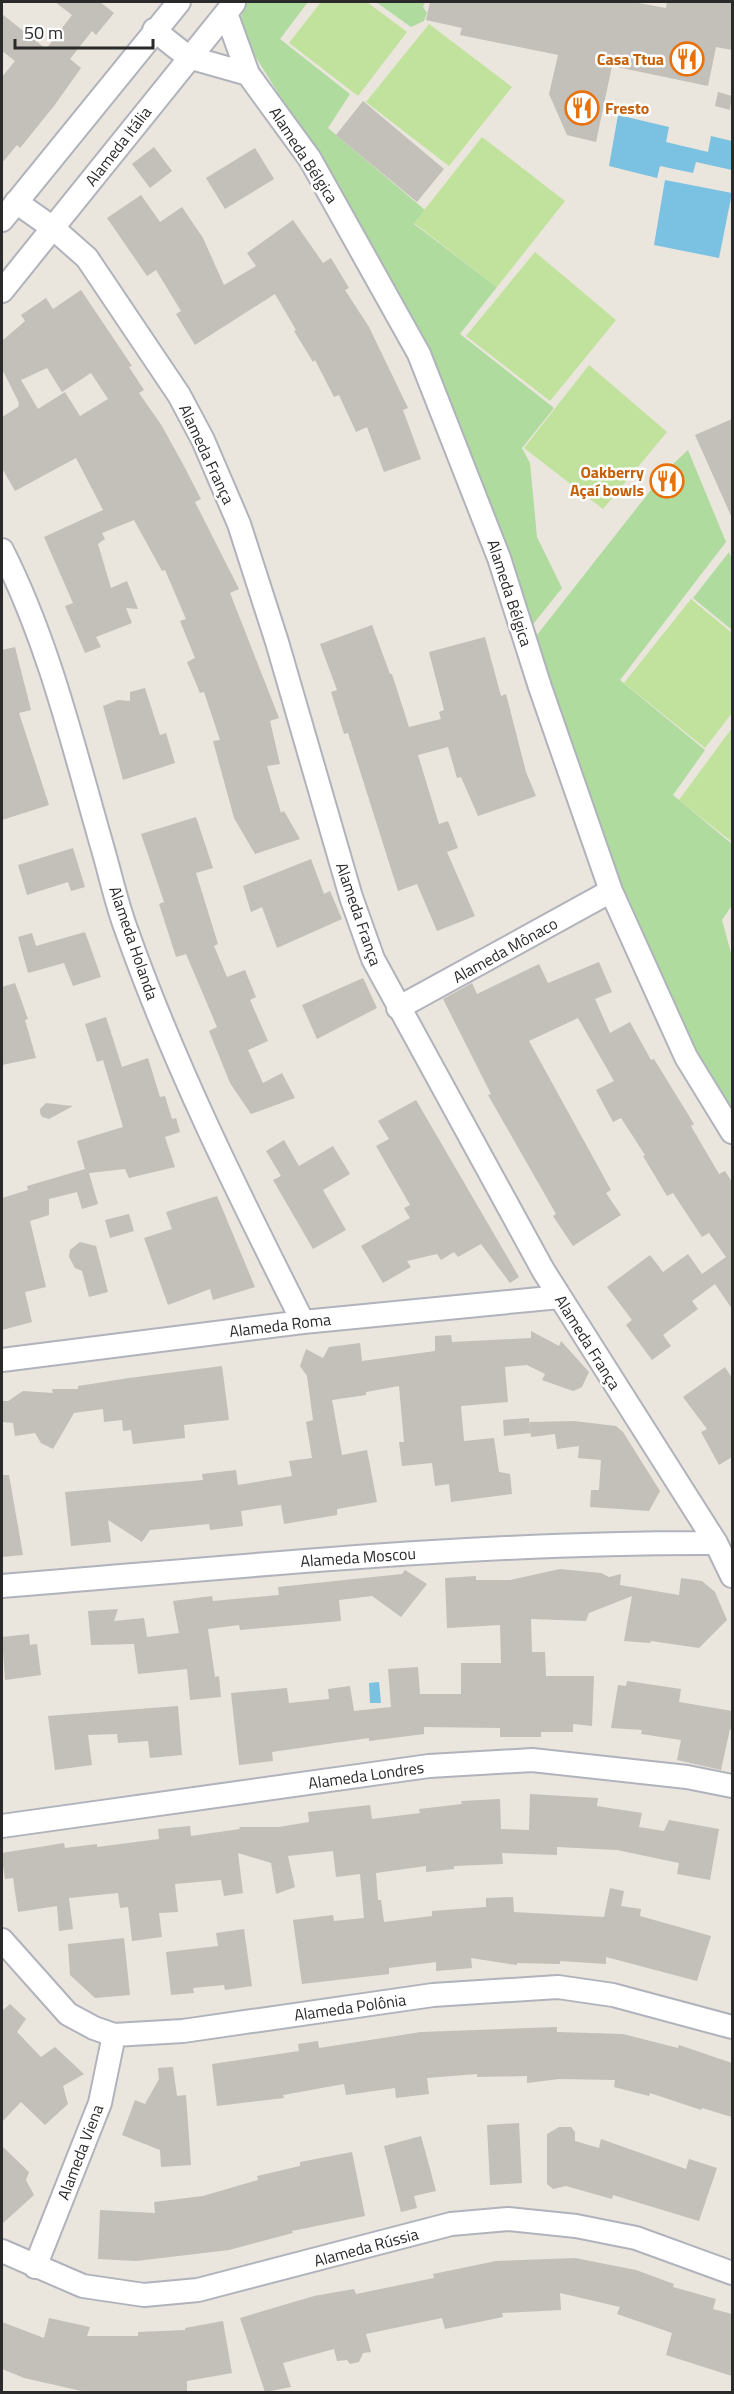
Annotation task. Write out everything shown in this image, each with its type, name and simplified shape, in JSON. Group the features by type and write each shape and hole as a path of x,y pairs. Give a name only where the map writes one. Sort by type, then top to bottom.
{"street":[{"path":"2,220 178,2"},
{"name":"Alameda Itália","path":"2,291 188,57 231,7"},
{"name":"Alameda Bélgica","path":"231,7 248,74 310,159 419,354 499,558 540,687 611,891 686,1057 732,1132"},
{"path":"154,30 188,57 248,74"},
{"name":"Alameda França","path":"16,202 53,228 87,258 179,394 203,440 239,524 278,642 351,897 373,959 560,1298 716,1543 732,1576"},
{"name":"Alameda Holanda","path":"2,550 26,597 53,673 125,927 168,1036 230,1178 303,1322"},
{"name":"Alameda Mônaco","path":"398,1008 611,891"},
{"name":"Alameda Roma","path":"2,1360 303,1322 560,1298"},
{"name":"Alameda Moscou","path":"2,1586 468,1549 596,1543 716,1543"},
{"name":"Alameda Londres","path":"2,1826 429,1766 532,1760 687,1777 732,1786"},
{"name":"Alameda Polônia","path":"2,1940 68,2014 94,2028 114,2035 183,2031 434,1995 558,1987 613,1995 732,2027"},
{"name":"Alameda Viena","path":"35,2267 100,2103 114,2035"},
{"name":"Alameda Rússia","path":"2,2251 83,2286 144,2295 198,2290 451,2224 508,2219 576,2226 636,2238 732,2273"}],"green space":[{"path":"245,2 308,2 280,39 350,94 328,128 425,210 414,224 497,287 460,334 554,408 522,448 530,463 537,537 562,588 530,628 341,194 247,43 239,26"},
{"path":"321,2 367,2 407,32 358,96 289,43"},
{"path":"376,2 425,2 423,7 427,13 424,21 411,27"},
{"path":"429,24 512,87 449,166 366,102"},
{"path":"482,137 565,201 497,287 414,223"},
{"path":"535,252 616,320 550,401 466,336"},
{"path":"589,365 667,432 603,509 524,448"},
{"path":"688,450 726,542 620,680 705,750 673,795 732,844 732,905 722,920 732,957 732,1109 698,1055 668,999 642,941 596,821 533,640 654,486 667,496 681,477 673,464"},
{"path":"729,552 732,560 732,630 693,598"},
{"path":"691,599 732,633 732,713 705,748 624,683"},
{"path":"732,728 732,842 679,800"}],"water":[{"path":"618,115 669,127 666,142 708,152 711,136 732,141 732,170 696,162 693,173 660,166 657,178 609,166"},
{"path":"665,180 732,193 719,258 654,245"},
{"path":"379,1682 381,1703 370,1703 369,1683"}],"building":[{"path":"55,2 100,2 114,13 96,35 92,31 70,59 81,68 20,148 17,145 2,163 2,77 15,61 2,51 2,14 46,49 72,15"},
{"path":"430,2 633,2 666,8 667,2 732,2 732,50 716,47 708,86 612,66 596,142 567,135 549,94 558,55 460,35 462,28 426,20"},
{"path":"718,92 732,96 730,110 715,106"},
{"path":"363,101 444,169 417,202 336,135"},
{"path":"154,147 172,171 150,188 132,164"},
{"path":"255,148 274,179 225,209 206,178"},
{"path":"141,195 160,222 182,207 203,238 224,285 256,266 247,253 293,220 323,263 331,258 349,288 345,290 369,327 408,408 403,410 421,459 384,472 367,427 356,432 339,395 334,397 315,360 313,362 294,331 296,330 275,294 195,345 176,314 181,311 156,270 147,276 107,218"},
{"path":"81,290 132,366 129,367 144,390 139,393 162,426 201,499 195,502 239,589 230,593 279,718 270,721 280,764 267,766 281,813 284,811 300,839 255,854 234,818 213,741 220,740 204,692 200,693 187,662 195,658 180,621 186,619 165,570 162,571 134,520 102,533 105,539 98,544 111,588 127,581 138,609 126,608 132,623 96,637 101,647 85,653 65,606 73,603 44,537 103,510 76,458 15,491 2,468 2,417 18,407 19,403 2,369 2,341 25,321 21,315 46,298 53,309","holes":["47,368 62,392 91,373 108,399 80,416 65,392 38,409 21,380"]},
{"path":"732,419 732,518 695,435"},
{"name":"Oakberry Açaí bowls","path":"671,465 680,478 666,494 654,484"},
{"path":"372,625 390,674 392,674 409,727 441,719 439,712 444,710 429,652 485,637 501,696 506,694 526,772 536,796 478,816 461,777 457,778 448,747 418,755 439,824 448,821 458,848 447,852 475,916 437,931 417,884 398,891 348,733 344,734 331,692 337,690 320,644"},
{"path":"15,647 31,710 19,713 49,805 2,820 2,650"},
{"path":"145,688 160,735 166,733 175,763 123,780 103,706 118,700 130,701 130,692"},
{"path":"196,817 213,868 196,873 218,944 214,946 227,977 245,970 256,997 250,1000 268,1041 248,1050 263,1083 282,1073 295,1098 251,1114 230,1083 209,1031 217,1027 186,954 176,957 159,904 164,902 141,834"},
{"path":"73,848 85,887 71,891 68,882 27,895 18,865"},
{"path":"311,859 324,894 330,891 342,919 277,948 262,907 251,912 243,886"},
{"path":"85,932 101,977 73,986 64,963 28,973 18,937 32,933 36,946"},
{"path":"599,962 612,992 595,999 610,1033 630,1022 651,1060 654,1059 694,1124 691,1126 719,1174 725,1171 732,1182 732,1309 715,1284 692,1301 698,1309 663,1335 671,1346 652,1360 626,1325 632,1320 607,1287 650,1255 663,1272 688,1254 702,1274 726,1257 709,1233 702,1237 673,1193 667,1196 643,1156 645,1155 621,1118 613,1122 596,1090 614,1081 578,1018 529,1041 611,1190 606,1193 621,1215 573,1246 553,1216 556,1214 488,1095 491,1094 443,999 472,983 477,994 539,964 548,983"},
{"path":"363,978 377,1008 317,1039 302,1005"},
{"path":"15,983 28,1019 25,1020 36,1058 2,1065 2,987"},
{"path":"106,1017 122,1067 148,1058 160,1097 165,1096 172,1119 176,1118 180,1132 165,1137 175,1167 129,1178 125,1169 89,1173 98,1204 82,1209 77,1192 49,1199 49,1215 30,1221 46,1287 25,1292 32,1322 2,1330 2,1198 28,1190 27,1186 85,1169 77,1141 123,1127 103,1060 97,1062 85,1024"},
{"path":"416,1100 519,1277 510,1283 481,1244 458,1257 454,1252 441,1260 437,1254 407,1261 411,1267 383,1283 361,1246 410,1218 404,1208 410,1205 376,1146 389,1139 378,1121"},
{"path":"46,1103 73,1106 49,1119 42,1117 40,1113 40,1109"},
{"path":"284,1140 299,1166 333,1146 350,1174 323,1190 346,1230 313,1249 273,1180 281,1176 266,1151"},
{"path":"217,1196 255,1287 213,1300 210,1289 168,1305 144,1238 172,1229 166,1212"},
{"path":"129,1214 134,1231 110,1238 105,1220"},
{"path":"80,1242 96,1246 108,1292 89,1297 82,1271 75,1268 69,1257 70,1250"},
{"path":"531,1331 559,1346 561,1341 589,1372 582,1387 573,1391 542,1380 545,1374 527,1365 505,1367 508,1402 461,1406 464,1441 494,1438 499,1472 510,1474 512,1494 451,1502 449,1484 435,1486 432,1463 402,1466 399,1442 404,1442 399,1386 366,1392 366,1395 332,1400 342,1455 367,1450 377,1502 337,1509 337,1515 284,1524 281,1505 241,1511 243,1526 210,1530 209,1524 150,1530 142,1542 108,1520 111,1542 71,1546 65,1492 203,1480 202,1474 236,1470 238,1485 292,1476 289,1461 312,1458 306,1422 313,1420 307,1376 300,1366 306,1349 323,1358 329,1347 360,1343 362,1361 435,1351 435,1336 451,1335 452,1342 531,1338"},
{"path":"222,1366 229,1420 184,1425 185,1438 133,1444 131,1430 123,1431 122,1420 104,1422 103,1409 74,1413 53,1449 41,1443 35,1433 15,1436 13,1423 2,1422 2,1401 8,1401 23,1391 53,1393 52,1389 78,1389 78,1386"},
{"path":"725,1367 732,1378 732,1457 719,1465 701,1432 707,1429 683,1397"},
{"path":"529,1418 531,1433 504,1436 503,1420"},
{"path":"574,1421 616,1426 623,1432 660,1491 649,1511 590,1507 591,1490 599,1490 601,1460 578,1458 579,1446 557,1449 555,1434 531,1437 530,1422"},
{"path":"2,1475 9,1475 23,1555 2,1557"},
{"path":"560,1569 601,1573 609,1577 621,1574 620,1585 679,1595 681,1578 702,1581 715,1592 727,1620 699,1648 651,1641 650,1643 624,1641 632,1596 589,1613 586,1621 531,1619 532,1652 545,1652 546,1676 594,1676 592,1726 573,1724 573,1732 541,1732 541,1737 500,1737 500,1728 424,1727 424,1734 369,1741 369,1738 272,1752 273,1761 239,1765 231,1693 287,1688 289,1703 329,1699 328,1689 350,1686 354,1711 391,1707 388,1669 418,1667 420,1694 461,1694 461,1663 501,1663 500,1625 447,1628 445,1578 476,1576 476,1580 510,1580"},
{"path":"405,1570 427,1584 401,1617 372,1596 339,1600 341,1621 240,1630 239,1625 208,1629 215,1677 219,1676 221,1697 190,1700 187,1669 138,1674 134,1644 91,1645 88,1611 118,1609 114,1621 144,1618 147,1637 179,1633 173,1601 212,1596 213,1601 279,1595 278,1587 402,1574"},
{"path":"29,1634 30,1645 37,1644 41,1675 5,1680 2,1637"},
{"path":"627,1681 681,1689 679,1702 732,1711 732,1730 730,1729 721,1770 677,1760 681,1740 641,1734 642,1730 611,1728 618,1685 626,1686"},
{"path":"178,1706 182,1755 150,1758 148,1741 118,1743 117,1734 88,1735 92,1765 55,1770 48,1716"},
{"path":"530,1794 598,1798 597,1806 642,1813 639,1827 664,1831 669,1820 719,1829 710,1880 677,1874 679,1863 617,1850 557,1847 557,1855 502,1853 503,1864 454,1866 454,1869 426,1872 426,1866 376,1873 378,1900 381,1900 384,1922 432,1916 432,1911 486,1907 486,1898 513,1897 514,1912 604,1917 610,1888 624,1891 621,1906 641,1909 640,1916 711,1936 697,1981 606,1957 606,1964 560,1961 560,1964 517,1963 517,1965 471,1958 472,1968 436,1971 436,1962 389,1968 389,1974 302,1984 293,1920 333,1915 334,1921 364,1918 360,1874 336,1877 333,1851 288,1856 295,1887 276,1894 271,1863 238,1853 243,1893 224,1896 221,1880 175,1884 178,1912 159,1913 162,1937 132,1941 128,1907 120,1908 118,1893 69,1898 73,1929 59,1931 57,1906 18,1912 13,1878 5,1879 2,1859 2,1853 64,1843 65,1848 97,1844 97,1847 159,1839 158,1829 190,1826 191,1836 240,1829 239,1827 279,1827 309,1822 308,1812 370,1805 372,1819 420,1813 419,1809 462,1804 461,1801 500,1799 501,1829 529,1830"},
{"path":"244,1929 252,1986 225,1990 224,1985 193,1988 194,1993 171,1995 166,1952 218,1946 216,1933"},
{"path":"124,1938 130,1995 95,1998 70,1975 68,1944"},
{"path":"10,2004 26,2019 17,2032 41,2057 55,2047 84,2074 63,2086 68,2104 45,2125 21,2102 2,2122 2,2011"},
{"path":"557,2027 557,2032 623,2034 678,2048 679,2045 732,2063 732,2117 702,2108 701,2110 650,2093 649,2096 614,2087 615,2080 559,2079 527,2083 527,2076 477,2077 477,2074 427,2078 429,2094 396,2098 395,2088 346,2095 344,2084 283,2095 284,2098 217,2106 212,2064 299,2051 298,2044 318,2041 319,2048 421,2032"},
{"path":"173,2067 177,2096 186,2095 191,2165 161,2167 160,2150 122,2135 135,2100 145,2104 159,2079 158,2068"},
{"path":"519,2123 522,2183 490,2185 487,2125"},
{"path":"559,2127 571,2127 575,2132 575,2141 599,2148 601,2139 686,2169 689,2159 717,2168 699,2221 613,2195 612,2199 566,2186 553,2189 547,2184 547,2134"},
{"path":"421,2136 436,2191 414,2196 417,2208 401,2212 384,2146"},
{"path":"2,2146 29,2172 26,2180 34,2195 2,2224"},
{"path":"352,2152 365,2216 292,2231 293,2233 229,2250 136,2261 98,2259 100,2210 155,2213 154,2202 203,2196 258,2180 257,2176 300,2166 300,2162"},
{"path":"575,2258 636,2270 674,2284 673,2287 716,2299 713,2309 732,2314 732,2376 666,2355 672,2333 617,2314 620,2307 560,2293 561,2310 502,2313 503,2317 445,2329 442,2318 366,2334 371,2352 363,2353 359,2362 350,2364 347,2360 337,2361 334,2349 283,2363 291,2387 265,2392 240,2318 314,2296 354,2289 356,2294 434,2278 433,2274 496,2261"},
{"path":"49,2318 90,2327 87,2336 138,2336 138,2332 185,2330 185,2328 223,2321 232,2373 187,2381 187,2392 86,2392 24,2378 2,2369 2,2322 44,2338"}],"place":[{"name":"Casa Ttua","path":"687,59"},
{"name":"Fresto","path":"582,108"},
{"name":"Oakberry Açaí bowls","path":"667,481"}]}
